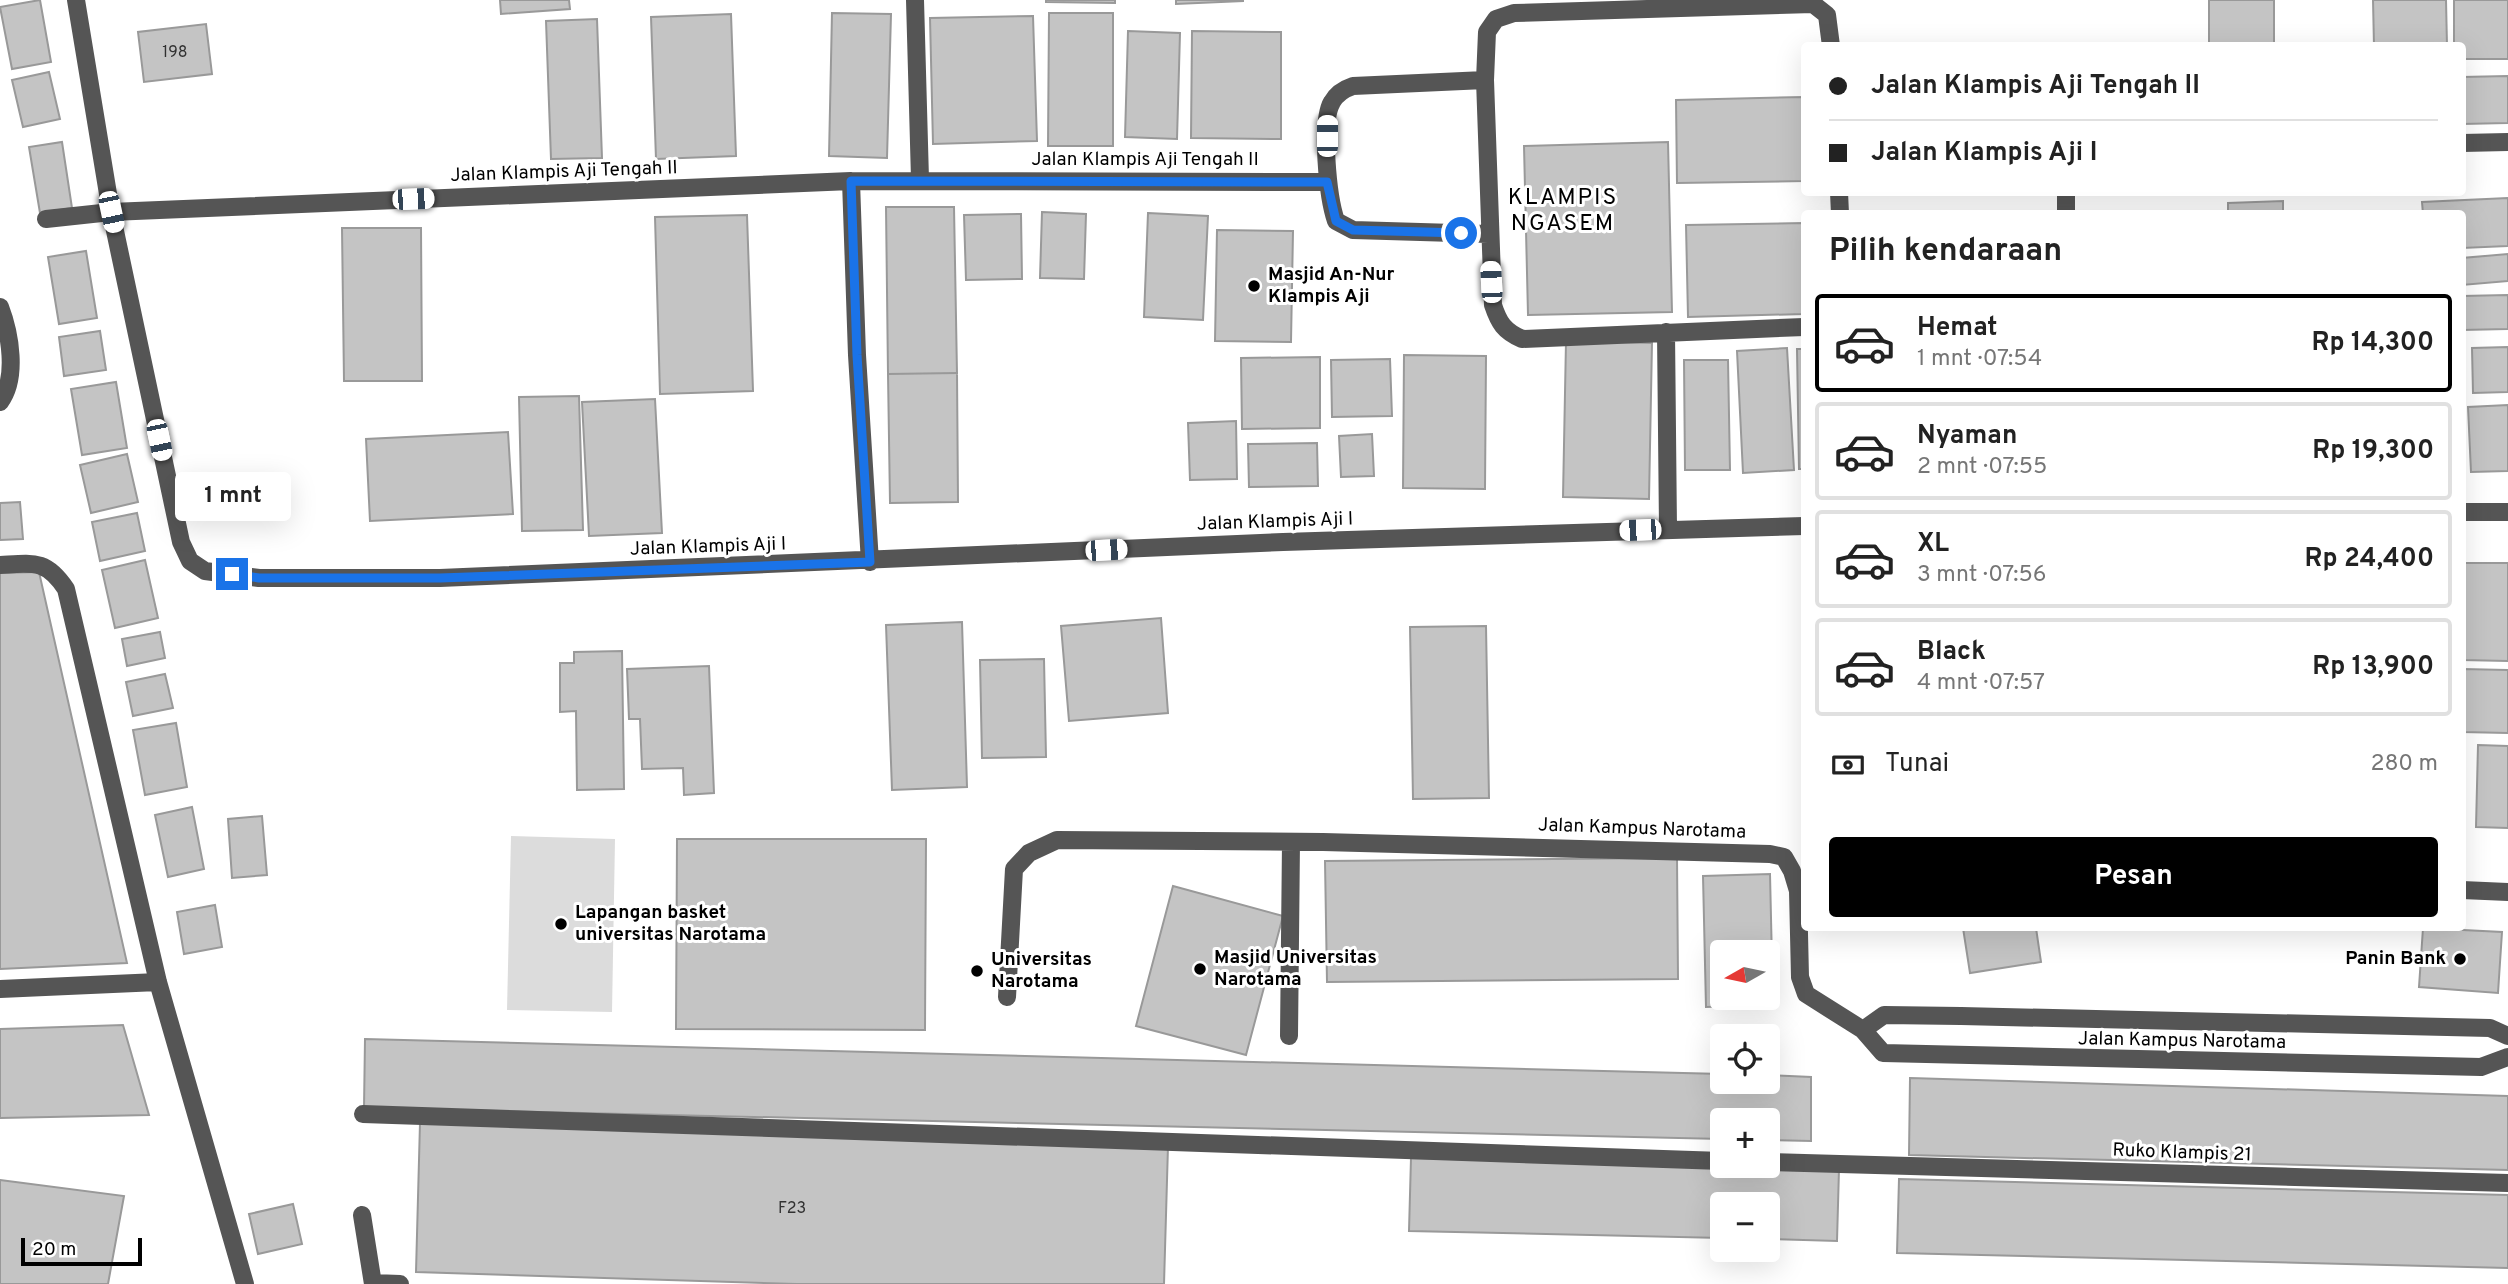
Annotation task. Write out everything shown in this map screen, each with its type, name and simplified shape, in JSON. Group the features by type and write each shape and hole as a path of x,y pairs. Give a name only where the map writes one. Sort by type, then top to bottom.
{"street":[{"name":"Jalan Klampis Aji I","path":"76,0 111,212 181,542 190,561 205,571 259,578 440,578 870,562 1270,542 1801,526"},
{"path":"915,0 920,180"},
{"path":"1801,327 1522,340 1509,333 1499,323 1493,305 1488,234 1485,80 1488,32 1496,19 1514,13 1659,3 1813,4 1828,15 1831,42"},
{"path":"1485,80 1353,86 1341,90 1328,113 1327,182 1336,221 1353,230 1488,234"},
{"path":"2466,143 2508,142"},
{"name":"Jalan Klampis Aji Tengah II","path":"46,219 111,212 851,181 1327,182"},
{"path":"851,181 857,355 870,562"},
{"path":"0,307 6,323 10,353 6,394 0,402"},
{"path":"1666,332 1668,529"},
{"path":"2466,512 2508,512"},
{"path":"0,565 44,565 56,574 66,589 158,982 245,1284"},
{"name":"Jalan Kampus Narotama","path":"1007,997 1014,869 1029,853 1056,840 1540,846 1770,854 1784,857 1798,891 1800,977 1806,994 1863,1030 1883,1053 2481,1068 2508,1057"},
{"path":"1289,1035 1291,842"},
{"path":"2466,890 2508,892"},
{"path":"0,989 158,982"},
{"name":"Jalan Kampus Narotama","path":"1863,1030 1884,1015 2490,1028 2508,1036"},
{"path":"363,1114 1710,1161"},
{"name":"Ruko Klampis 21","path":"1780,1162 2508,1183"},
{"path":"362,1215 373,1284 400,1284"}],"shaded area":[{"name":"Lapangan basket universitas Narotama","path":"511,836 615,839 612,1012 507,1010"}],"building":[{"path":"40,0 51,62 12,69 0,7"},
{"path":"500,0 569,0 570,9 501,14"},
{"path":"1115,0 1115,3 1046,2"},
{"path":"1176,0 1243,0 1243,1 1176,4"},
{"path":"2209,0 2274,0 2274,42 2209,42"},
{"path":"2373,0 2446,0 2447,42 2374,42"},
{"path":"2454,0 2508,0 2508,59 2466,59 2466,42 2454,42"},
{"path":"832,13 891,14 887,158 829,156"},
{"path":"1049,13 1113,13 1113,146 1048,146"},
{"path":"731,14 736,156 656,159 651,17"},
{"path":"1033,16 1037,141 933,144 930,18"},
{"path":"597,19 602,158 551,159 546,21"},
{"path":"206,24 212,74 144,82 138,32"},
{"path":"1128,31 1180,33 1177,139 1125,137"},
{"path":"1192,31 1281,32 1281,139 1191,138"},
{"path":"49,72 60,119 23,127 12,80"},
{"path":"2508,76 2508,123 2466,124 2466,77"},
{"path":"1801,97 1801,181 1677,183 1676,100"},
{"path":"62,142 72,208 40,213 29,147"},
{"path":"1668,142 1672,312 1528,315 1524,146"},
{"path":"2508,198 2508,246 2466,248 2466,210 2423,210 2422,202"},
{"path":"2283,201 2283,210 2228,210 2228,203"},
{"path":"886,207 954,207 957,373 888,374"},
{"path":"1042,212 1086,214 1084,279 1040,278"},
{"path":"1148,213 1208,216 1203,320 1144,317"},
{"path":"1021,214 1022,279 966,280 964,215"},
{"path":"747,215 753,391 660,394 655,217"},
{"path":"1801,223 1801,314 1688,317 1686,225"},
{"path":"342,228 421,228 422,381 344,381"},
{"name":"Masjid An-Nur Klampis Aji","path":"1217,230 1293,231 1291,342 1215,341"},
{"path":"86,251 97,318 59,324 48,257"},
{"path":"2508,254 2508,281 2466,285 2466,258"},
{"path":"2508,295 2508,329 2466,330 2466,296"},
{"path":"100,331 106,370 64,376 59,337"},
{"path":"1566,341 1652,343 1649,499 1563,497"},
{"path":"2508,347 2508,392 2473,393 2472,348"},
{"path":"1787,348 1794,470 1743,473 1737,351"},
{"path":"1797,349 1801,349 1801,469"},
{"path":"1404,355 1486,356 1485,489 1403,488"},
{"path":"1320,357 1320,428 1242,429 1241,358"},
{"path":"1390,359 1392,416 1332,417 1331,360"},
{"path":"1684,360 1728,360 1730,470 1685,470"},
{"path":"957,373 958,502 890,503 888,374"},
{"path":"116,382 127,448 82,455 71,389"},
{"path":"579,396 583,530 522,531 519,397"},
{"path":"655,399 662,533 589,536 582,402"},
{"path":"2508,405 2508,471 2471,472 2468,407"},
{"path":"1236,421 1237,479 1190,480 1188,423"},
{"path":"508,432 513,514 370,521 366,439"},
{"path":"1372,434 1374,476 1341,477 1339,436"},
{"path":"1317,443 1318,486 1249,487 1248,444"},
{"path":"127,454 138,502 91,513 80,465"},
{"path":"20,502 23,539 0,540 0,503"},
{"path":"137,513 145,551 100,561 92,522"},
{"path":"145,560 158,618 115,628 102,570"},
{"path":"2466,563 2508,563 2508,661 2466,660"},
{"path":"39,572 127,963 0,969 0,573"},
{"path":"1161,618 1168,713 1069,721 1061,626"},
{"path":"962,622 967,787 892,790 886,625"},
{"path":"1486,626 1489,798 1413,799 1410,627"},
{"path":"160,632 165,658 127,666 122,639"},
{"path":"622,651 624,789 577,790 576,711 560,712 560,663 574,663 574,652"},
{"path":"1044,659 1046,757 982,758 980,660"},
{"path":"709,666 714,793 684,795 683,768 642,769 640,719 629,719 627,669"},
{"path":"2466,669 2508,670 2508,733 2466,732"},
{"path":"165,674 173,708 133,716 126,682"},
{"path":"176,723 187,787 145,795 133,730"},
{"path":"2478,745 2508,746 2508,828 2476,827"},
{"path":"192,807 204,869 168,877 155,815"},
{"path":"262,816 267,875 232,878 228,819"},
{"path":"677,839 926,839 925,1030 676,1029"},
{"path":"1677,858 1678,979 1327,982 1325,861"},
{"path":"1770,874 1772,940 1710,940 1710,1007 1706,1007 1703,876"},
{"path":"1173,886 1283,916 1246,1055 1136,1026"},
{"path":"215,905 222,947 184,954 177,912"},
{"path":"1963,931 2036,931 2041,962 1970,973"},
{"name":"Panin Bank","path":"2423,931 2502,932 2498,993 2419,987"},
{"path":"123,1025 149,1115 0,1118 0,1029"},
{"path":"365,1039 1710,1074 1710,1094 1780,1094 1780,1076 1811,1077 1811,1141 1780,1140 1780,1108 1710,1108 1710,1139 364,1108"},
{"path":"1910,1078 2508,1096 2508,1170 1909,1155"},
{"path":"420,1123 1168,1146 1164,1284 796,1284 416,1272"},
{"path":"1411,1158 1710,1166 1710,1178 1780,1178 1780,1167 1839,1169 1837,1241 1780,1239 1780,1192 1710,1192 1710,1238 1409,1231"},
{"path":"1899,1179 2508,1195 2508,1268 1897,1253"},
{"path":"0,1180 124,1196 108,1284 0,1284"},
{"path":"293,1204 302,1244 258,1254 249,1214"}],"place":[{"name":"Masjid An-Nur Klampis Aji","path":"1254,286"},
{"name":"Lapangan basket universitas Narotama","path":"561,924"},
{"name":"Panin Bank","path":"2460,959"},
{"name":"Masjid Universitas Narotama","path":"1200,969"},
{"name":"Universitas Narotama","path":"977,971"}],"district":[{"name":"KLAMPIS NGASEM","path":"1563,211"}],"route":[{"path":"232,574 259,578 440,578 870,562 857,355 851,181 1327,182 1336,221 1353,230 1461,233"}]}
